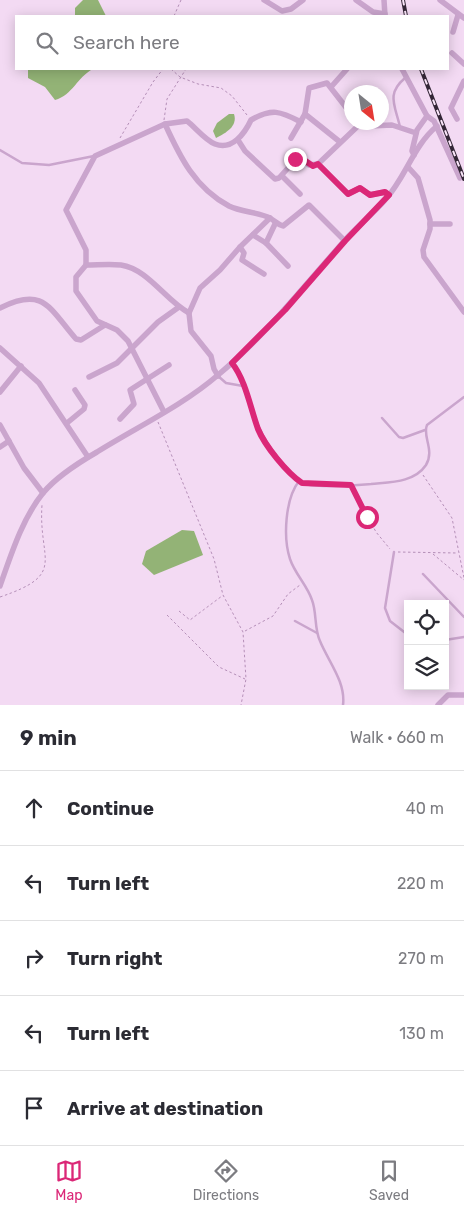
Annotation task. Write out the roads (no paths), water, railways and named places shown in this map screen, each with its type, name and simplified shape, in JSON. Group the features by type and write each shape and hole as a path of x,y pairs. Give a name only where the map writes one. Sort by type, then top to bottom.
{"street":[{"path":"264,0 282,11 291,9 303,0"},
{"path":"356,0 373,12 385,15 384,0"},
{"path":"440,0 464,18"},
{"path":"453,32 458,15"},
{"path":"452,53 464,64"},
{"path":"331,87 346,70"},
{"path":"403,70 427,116 432,118 437,126 460,178"},
{"path":"457,118 451,108 464,81"},
{"path":"291,138 306,114 309,88 325,82 344,104"},
{"path":"164,412 128,341 117,330 97,321 76,291 76,277 86,265 86,250 66,210 95,156 165,124 187,121 214,144 225,145 238,140 246,131 251,120 274,111 287,114 301,122"},
{"path":"306,114 340,142"},
{"path":"414,155 412,151 416,133 427,116"},
{"path":"165,124 188,170 211,194 230,206 270,218 275,224 283,226 309,205 345,241"},
{"path":"389,126 400,127 416,133"},
{"path":"1,581 21,532 43,493 68,470 192,396 232,363 285,310 345,241 389,195 408,167 424,138 437,126"},
{"path":"238,140 245,151 275,179 282,176 298,157 309,165 318,164 352,130"},
{"path":"318,164 348,194 360,188 370,195 385,192 389,195"},
{"path":"408,167 418,178 430,224 423,250 424,257 464,312"},
{"path":"282,176 300,194"},
{"path":"218,376 211,356 191,331 189,313 200,288 270,218"},
{"path":"266,243 275,224"},
{"path":"430,224 450,224"},
{"path":"253,235 266,243 288,266"},
{"path":"240,247 244,253 242,260 264,274"},
{"path":"86,265 123,265 141,274 179,307 189,313"},
{"path":"0,308 27,298 39,299 76,339 82,340 105,325"},
{"path":"89,378 116,363 158,322 179,307"},
{"path":"0,348 39,383 88,457"},
{"path":"120,419 134,404 130,390 169,365"},
{"path":"0,392 21,366"},
{"path":"67,423 84,409 85,405 75,390"},
{"path":"0,425 24,468 43,493"},
{"path":"0,447 9,442"},
{"path":"438,705 448,695 464,695"}],"lane":[{"path":"400,127 394,93 395,86 407,77"},
{"path":"0,150 22,163 49,166 95,156"},
{"path":"232,363 264,440 299,481 307,484 351,485 400,481 421,471 430,453 425,430"},
{"path":"218,376 226,382 243,386"},
{"path":"382,418 399,437 403,438 425,430 432,419 464,397"},
{"path":"299,481 291,493 288,546 290,559 313,601 317,633 343,690 343,705"},
{"path":"394,552 384,608 390,621 404,632"},
{"path":"423,574 464,617"},
{"path":"295,621 317,633"},
{"path":"449,639 464,637"}],"railway":[{"path":"403,0 406,15"},
{"path":"421,70 464,179"}]}
